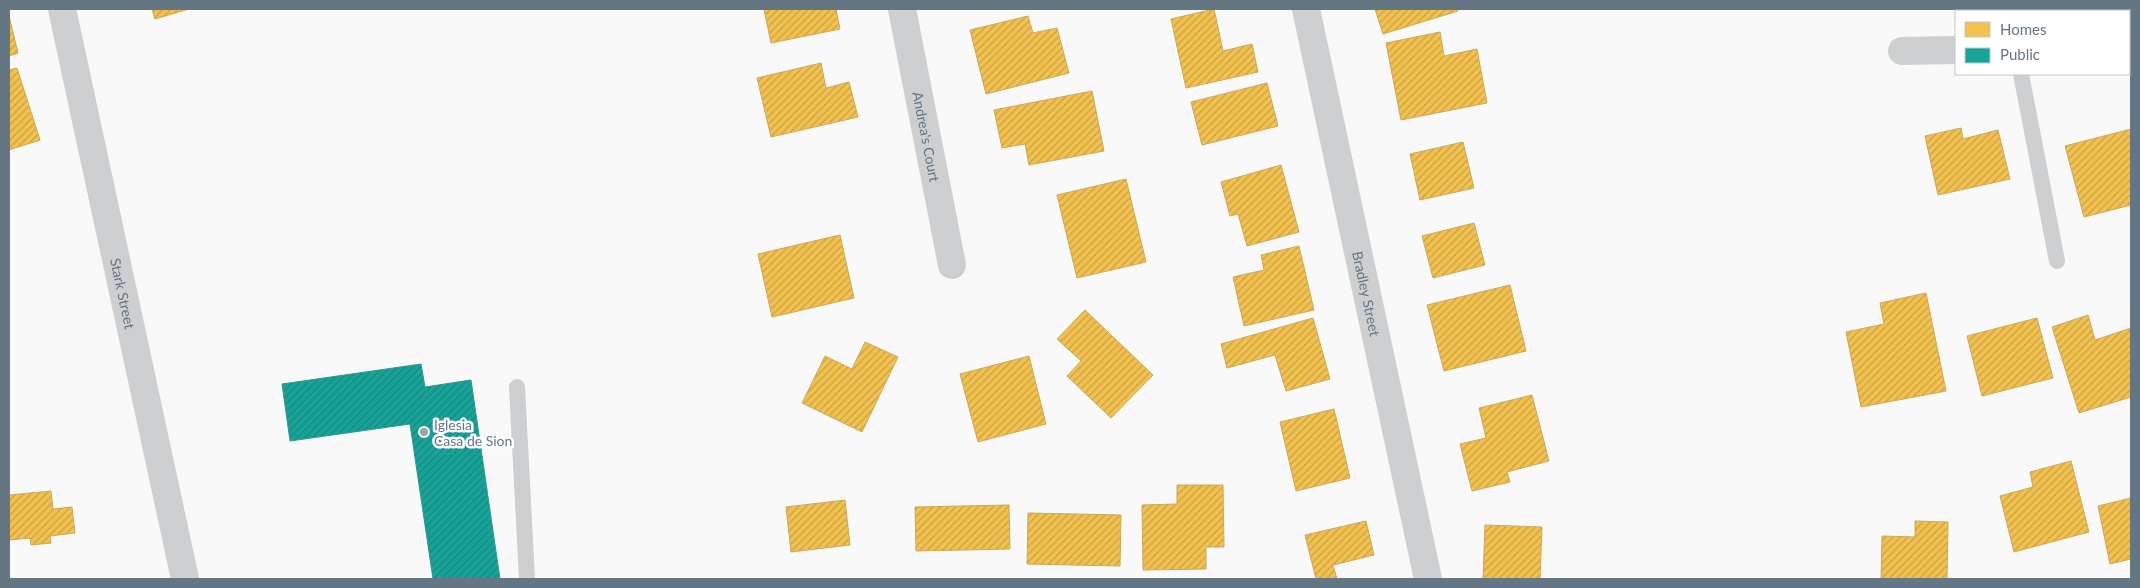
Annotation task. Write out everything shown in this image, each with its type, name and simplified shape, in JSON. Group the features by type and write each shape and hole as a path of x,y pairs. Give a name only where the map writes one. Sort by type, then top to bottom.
{"street":[{"name":"Stark Street","path":"62,9 185,579"},
{"name":"Andrea's Court","path":"902,9 952,265"},
{"name":"Bradley Street","path":"1306,9 1428,579"},
{"path":"1902,52 1955,50"}],"lane":[{"path":"2021,75 2057,261"},
{"path":"517,387 527,579"}],"building: Homes":[{"path":"152,9 189,9 155,19"},
{"path":"764,9 836,9 840,29 771,43"},
{"path":"1214,9 1223,51 1252,44 1258,72 1186,88 1171,19"},
{"path":"1375,9 1457,9 1458,11 1383,34"},
{"path":"9,16 18,53 9,56"},
{"path":"1028,16 1033,33 1057,28 1069,73 986,94 970,30"},
{"path":"1440,32 1444,56 1477,49 1487,103 1401,120 1386,43"},
{"path":"821,63 826,88 849,82 858,117 771,137 757,78"},
{"path":"17,68 40,140 9,150 9,70"},
{"path":"1267,83 1278,126 1202,145 1191,102"},
{"path":"1092,91 1104,151 1029,165 1025,144 1002,148 994,110"},
{"path":"1961,128 1963,139 1998,130 2010,179 1938,195 1925,136"},
{"path":"2131,129 2131,205 2084,217 2065,146"},
{"path":"1463,142 1474,188 1420,200 1410,154"},
{"path":"1281,165 1299,232 1247,246 1238,214 1230,216 1221,182"},
{"path":"1126,179 1146,262 1077,278 1057,195"},
{"path":"1474,223 1485,265 1433,278 1422,236"},
{"path":"840,235 854,298 772,317 758,254"},
{"path":"1299,246 1314,310 1244,326 1233,277 1264,270 1261,255"},
{"path":"1510,285 1526,351 1444,371 1427,305"},
{"path":"1926,293 1946,391 1861,407 1846,332 1884,324 1880,303"},
{"path":"1085,310 1153,375 1111,418 1067,376 1081,361 1057,339"},
{"path":"2088,315 2095,340 2131,328 2131,397 2079,413 2052,327"},
{"path":"1313,318 1330,379 1286,391 1275,355 1227,368 1221,344"},
{"path":"2037,318 2053,378 1982,396 1967,336"},
{"path":"865,342 898,357 862,432 802,403 825,356 852,369"},
{"path":"1029,356 1046,424 978,442 960,374"},
{"path":"1532,395 1549,461 1507,472 1510,482 1472,491 1460,444 1486,438 1479,408"},
{"path":"1334,409 1350,478 1296,491 1280,422"},
{"path":"2071,461 2089,532 2014,552 2000,496 2033,487 2030,472"},
{"path":"1177,485 1223,485 1224,547 1206,547 1206,569 1143,570 1142,505 1177,504"},
{"path":"51,491 53,509 72,507 75,533 50,536 51,543 31,545 30,538 9,540 9,495"},
{"path":"2131,498 2131,559 2110,564 2098,506"},
{"path":"845,500 850,545 791,552 786,507"},
{"path":"1009,505 1010,549 916,551 915,507"},
{"path":"1028,513 1121,515 1120,566 1027,564"},
{"path":"1366,521 1374,555 1333,565 1337,579 1316,579 1305,535"},
{"path":"1915,521 1948,522 1947,579 1881,579 1882,536 1915,537"},
{"path":"1485,525 1542,527 1540,579 1483,579"}],"building: Public":[{"path":"421,364 425,387 471,380 500,579 433,579 410,424 290,441 282,384"}],"place":[{"name":"Iglesia Casa de Sion","path":"424,432"}]}
